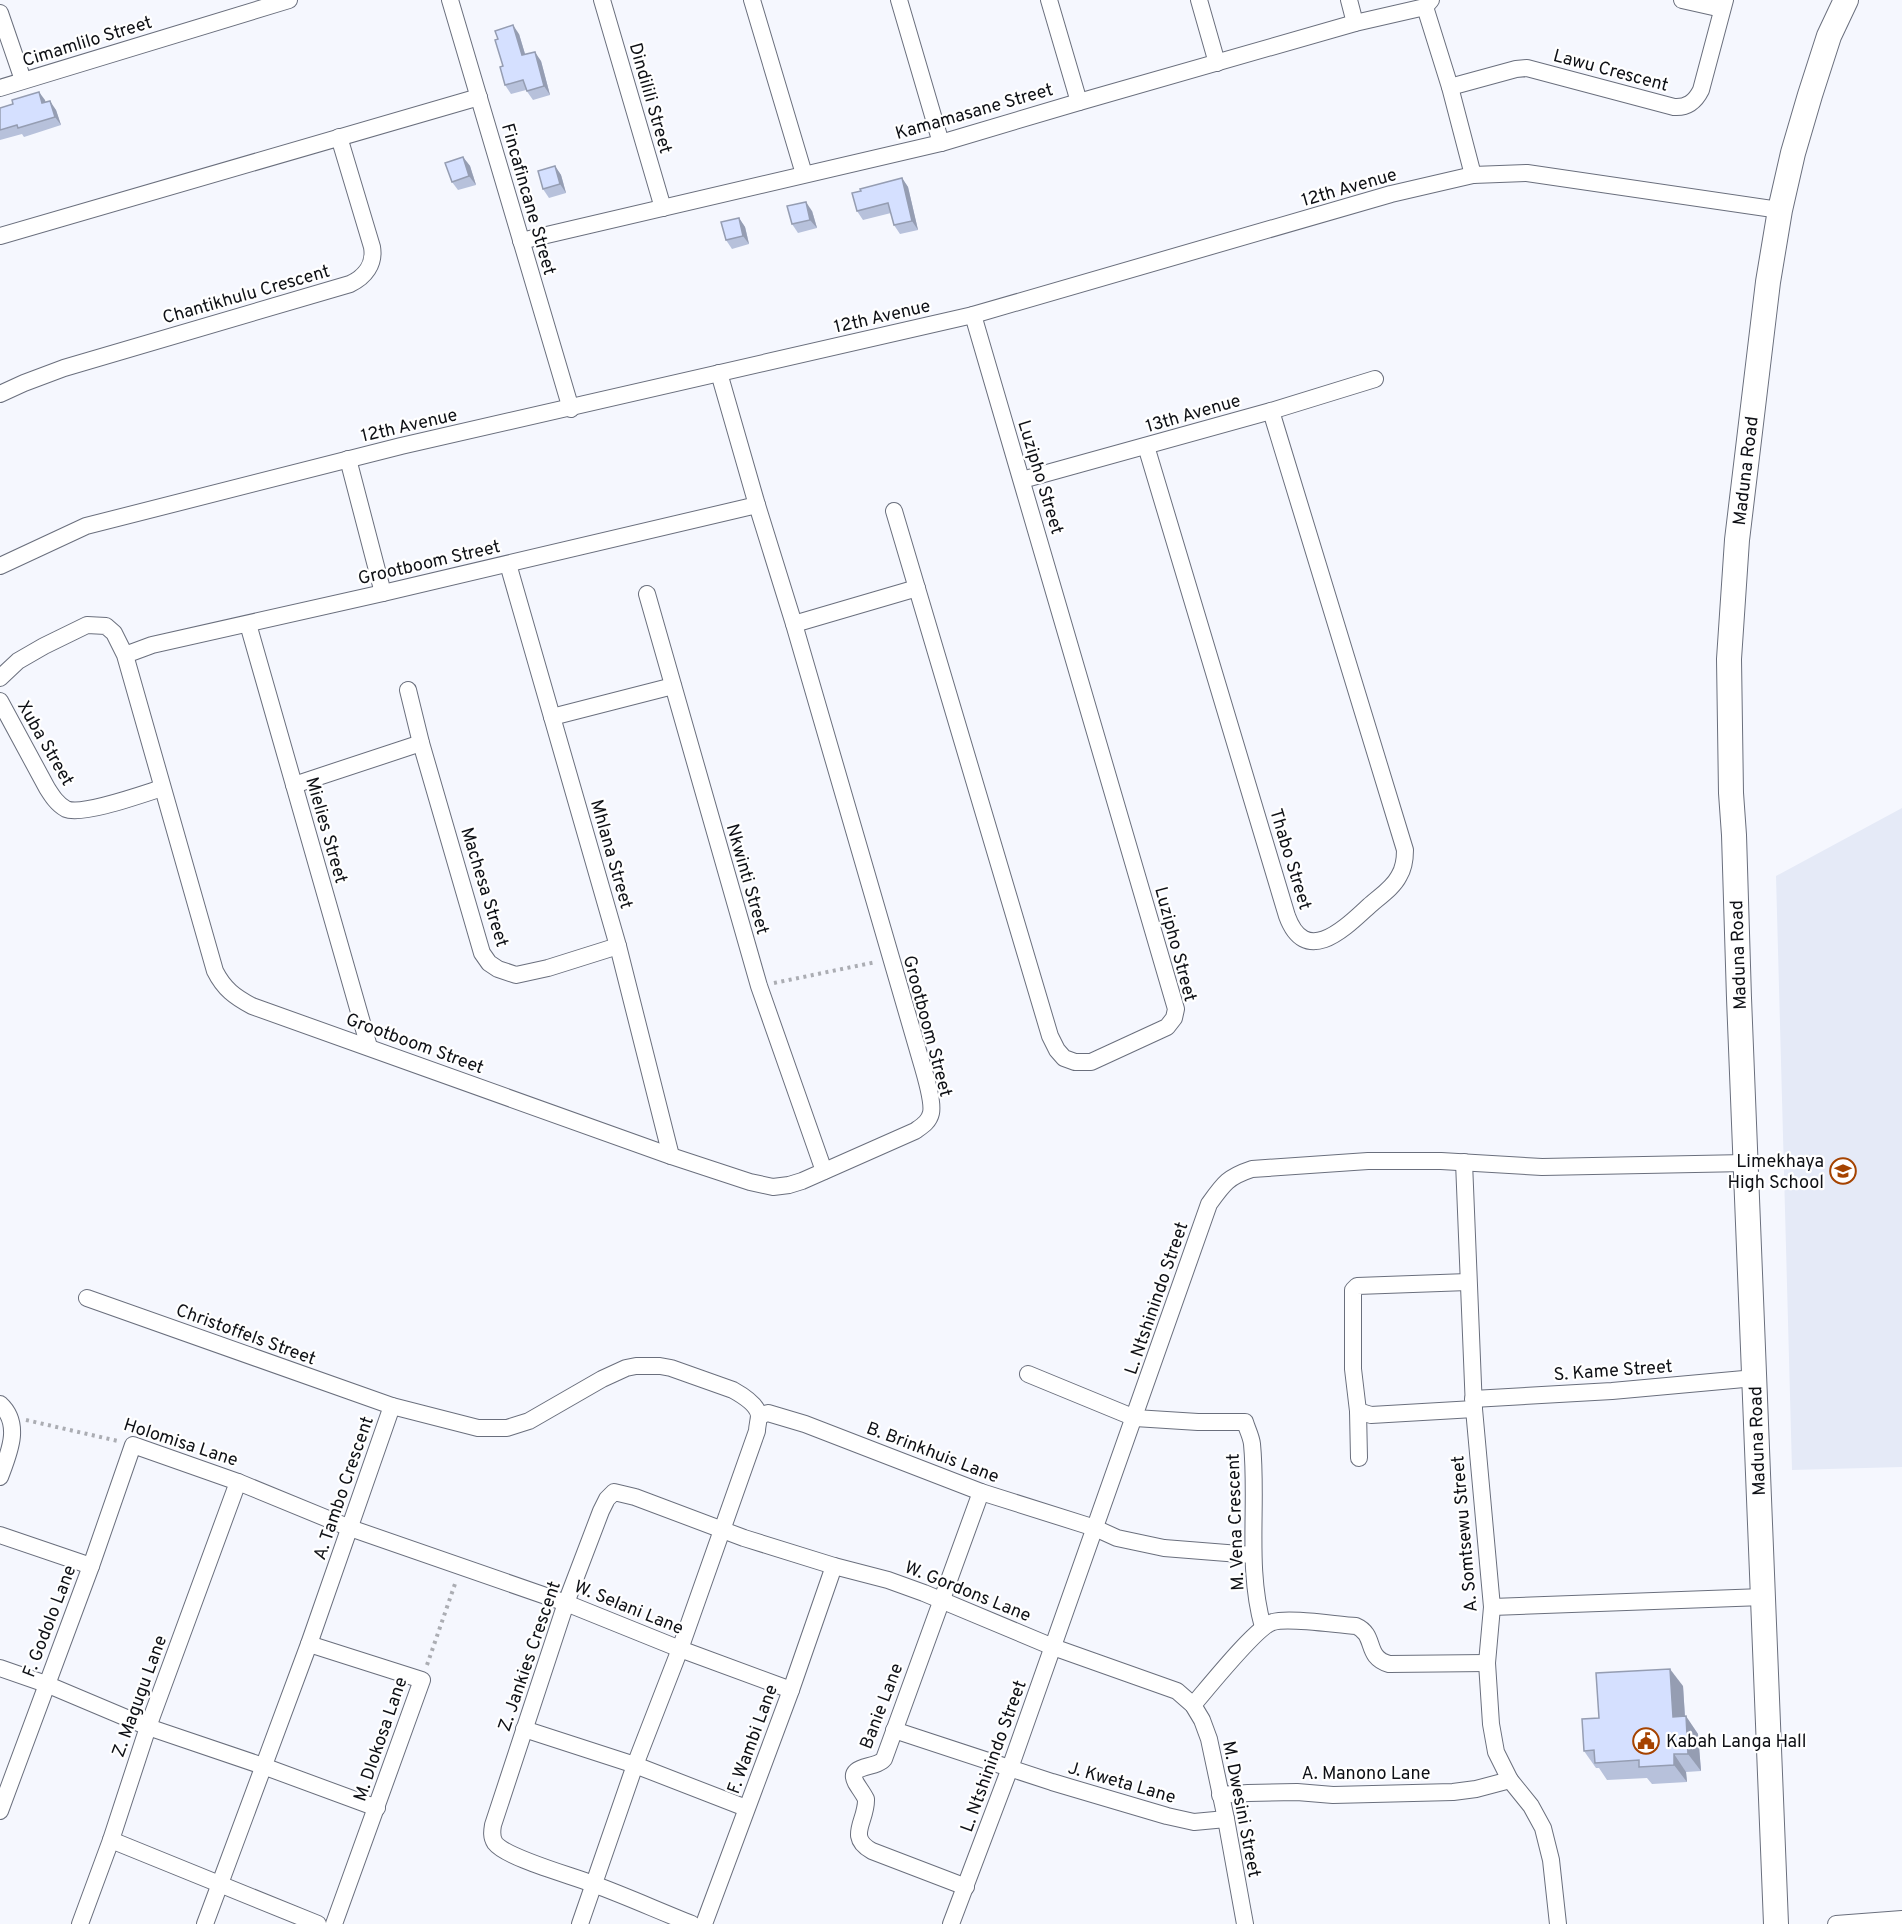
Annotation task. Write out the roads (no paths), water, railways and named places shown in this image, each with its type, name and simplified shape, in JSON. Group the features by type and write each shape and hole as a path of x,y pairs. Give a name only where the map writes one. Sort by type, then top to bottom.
{"street":[{"name":"Cimamlilo Street","path":"0,87 289,0"},
{"name":"Fincafincane Street","path":"450,0 571,409"},
{"name":"Dindilili Street","path":"602,0 663,208"},
{"path":"752,0 804,174"},
{"path":"899,0 941,143"},
{"path":"1049,0 1079,102"},
{"path":"1199,0 1217,63"},
{"path":"1349,0 1355,23"},
{"path":"1682,0 1723,4"},
{"name":"Maduna Road","path":"1776,1924 1738,998 1729,659 1733,587 1753,405 1768,282 1780,210 1792,153 1810,95 1829,36 1846,0"},
{"path":"1428,4 1473,175"},
{"name":"Kamamasane Street","path":"521,241 941,143 1428,4"},
{"name":"Lawu Crescent","path":"1450,87 1527,68 1674,107 1684,106 1692,103 1701,90 1723,4"},
{"path":"0,13 23,80"},
{"path":"0,236 479,97"},
{"name":"Chantikhulu Crescent","path":"0,394 64,368 351,284 362,277 372,259 372,247 339,137"},
{"name":"12th Avenue","path":"0,566 86,526 348,459 973,315 1391,194 1473,175 1527,173 1780,210"},
{"name":"Luzipho Street","path":"894,510 1050,1036 1064,1058 1075,1062 1091,1062 1162,1030 1171,1023 1176,1009 973,315"},
{"name":"Grootboom Street","path":"719,373 932,1102 931,1112 923,1126 824,1171 789,1185 773,1187 750,1182 671,1156 252,1006 236,997 221,984 215,971 162,788 126,655 152,645 757,505"},
{"name":"13th Avenue","path":"1022,480 1271,411 1375,379"},
{"name":"Thabo Street","path":"1146,446 1287,916 1294,930 1303,938 1314,942 1324,940 1340,932 1399,878 1404,865 1405,850 1271,411"},
{"path":"348,459 383,593"},
{"name":"Mhlana Street","path":"508,564 618,946 671,1156"},
{"path":"794,624 917,588"},
{"name":"Nkwinti Street","path":"647,594 759,987 824,1171"},
{"name":"Mielies Street","path":"248,624 369,1047"},
{"path":"0,678 18,661 87,625 106,626 114,633 126,655"},
{"path":"552,717 673,686"},
{"name":"Machesa Street","path":"408,690 421,743 482,953 489,963 498,969 516,975 548,968 618,946"},
{"name":"Xuba Street","path":"0,702 47,788 66,808 74,811 87,810 162,788"},
{"path":"294,785 421,743"},
{"name":"L. Ntshinindo Street","path":"951,1924 1010,1768 1209,1204 1224,1183 1252,1169 1368,1161 1464,1162 1542,1167 1746,1163"},
{"name":"A. Somtsewu Street","path":"1464,1162 1474,1404 1492,1607 1487,1663 1491,1724 1496,1752 1510,1780 1531,1806 1543,1828 1551,1860 1558,1924"},
{"path":"1359,1458 1358,1411 1353,1369 1353,1290 1357,1286 1468,1282"},
{"name":"Christoffels Street","path":"87,1298 392,1406"},
{"name":"A. Tambo Crescent","path":"205,1924 309,1644 392,1406 470,1427 507,1428 529,1421 602,1379 626,1368 660,1366 733,1390 750,1403 759,1416"},
{"path":"1028,1374 1135,1418"},
{"name":"S. Kame Street","path":"1358,1411 1371,1415 1755,1378"},
{"path":"0,1477 7,1460 12,1435 5,1410"},
{"name":"B. Brinkhuis Lane","path":"759,1416 768,1413 805,1424 981,1492 1095,1528 1118,1538 1164,1548 1252,1555"},
{"path":"580,1924 635,1765 680,1649 757,1431 759,1416"},
{"name":"M. Vena Crescent","path":"1135,1418 1245,1422 1252,1443 1252,1555 1258,1610 1263,1628"},
{"name":"Holomisa Lane","path":"133,1445 238,1482 350,1528"},
{"name":"F. Godolo Lane","path":"1,1805 91,1566 133,1445"},
{"name":"Z. Magugu Lane","path":"80,1924 111,1840 148,1727 238,1482"},
{"name":"Z. Jankies Crescent","path":"594,1884 521,1858 501,1848 492,1836 493,1825 566,1603 601,1511 607,1499 614,1492 635,1497 722,1529"},
{"name":"Banie Lane","path":"966,1887 872,1851 859,1840 867,1799 855,1781 855,1773 861,1767 881,1763 981,1492"},
{"name":"W. Selani Lane","path":"350,1528 566,1603 791,1690"},
{"name":"W. Gordons Lane","path":"722,1529 834,1566 888,1580 1053,1647 1177,1691 1193,1705"},
{"path":"0,1535 91,1566"},
{"name":"F. Wambi Lane","path":"704,1924 791,1690 834,1566"},
{"path":"1492,1607 1763,1597"},
{"path":"1193,1705 1263,1628 1273,1622 1287,1620 1356,1626 1363,1629 1368,1634 1372,1651 1377,1658 1389,1664 1487,1663"},
{"name":"M. Dlokosa Lane","path":"309,1644 422,1680 334,1924"},
{"path":"0,1668 46,1684 148,1727 377,1808"},
{"name":"M. Dwesini Street","path":"1193,1705 1209,1739 1245,1924"},
{"path":"524,1729 635,1765 746,1808"},
{"name":"J. Kweta Lane","path":"894,1730 1052,1782 1173,1818 1194,1822 1226,1819"},
{"name":"A. Manono Lane","path":"1220,1795 1297,1792 1333,1795 1453,1792 1476,1789 1510,1780"},
{"path":"111,1840 318,1924"},
{"path":"594,1884 692,1924"},
{"path":"1836,1924 1902,1919"}],"place":[{"name":"Limekhaya High School","path":"1843,1171"},
{"name":"Kabah Langa Hall","path":"1646,1741"}]}
